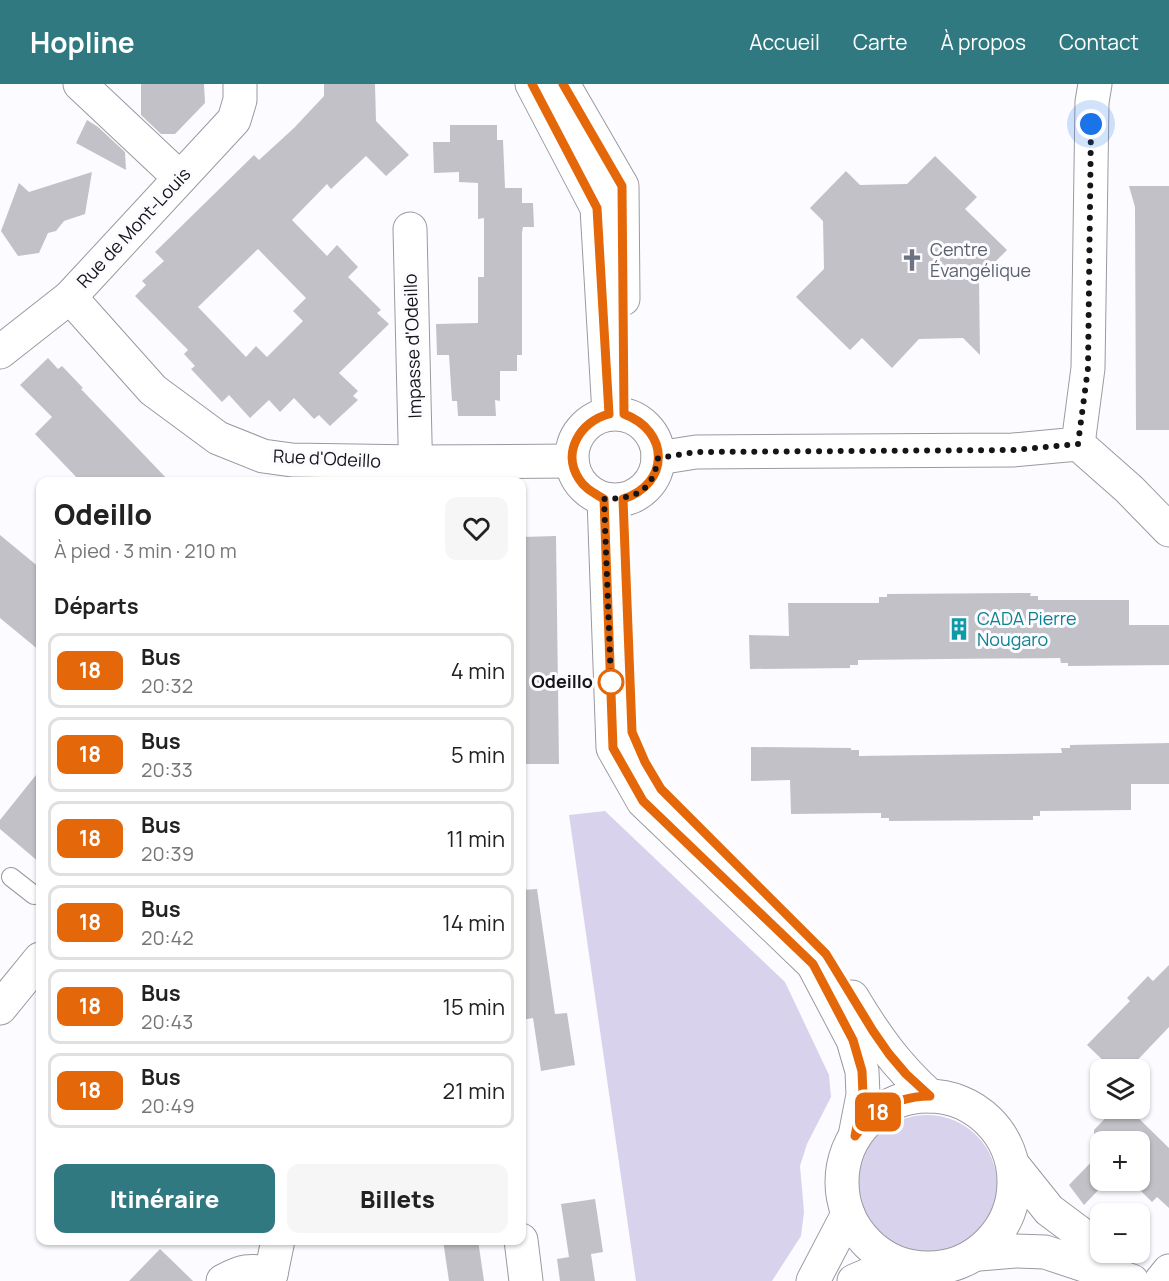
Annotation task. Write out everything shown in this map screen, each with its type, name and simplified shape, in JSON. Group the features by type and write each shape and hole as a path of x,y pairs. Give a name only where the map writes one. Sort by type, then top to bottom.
{"street":[{"path":"80,84 180,178"},
{"name":"Rue de Mont-Louis","path":"0,352 70,297 234,120 240,100 240,84"},
{"path":"532,84 597,208 616,414"},
{"path":"563,84 622,186 616,414"},
{"path":"1078,444 1088,368 1092,102 1095,84"},
{"name":"Impasse d'Odeillo","path":"410,229 417,472"},
{"name":"Rue d'Odeillo","path":"70,297 153,390 218,438 263,456 417,472 572,461"},
{"path":"616,414 635,418 645,425 653,435 658,458 652,480 639,492 614,499 589,491 578,478 572,461 576,440 581,430 598,417 616,414"},
{"path":"658,458 696,452 1013,450 1078,444 1129,489 1169,530"},
{"path":"614,499 632,732 645,762 661,789 826,954 889,1054 906,1074 930,1096"},
{"path":"614,499 613,748 643,801 813,964 853,1040 862,1071 863,1095 855,1136 845,1162 843,1195 848,1214 865,1241 877,1252 906,1266 920,1269 943,1268 979,1254 1015,1251 1045,1252 1132,1281"},
{"path":"0,1008 36,964"},
{"path":"855,1136 874,1114 893,1104 917,1096 930,1096 959,1102 975,1110 989,1121 1003,1139 1013,1165 1015,1180 1011,1208 996,1238 979,1254"},
{"path":"1013,1165 1048,1210 1090,1241"},
{"path":"813,1281 848,1214"},
{"path":"223,1281 238,1273 253,1270 274,1278 277,1245"},
{"path":"521,1245 526,1281"},
{"path":"1120,1263 1144,1281"},
{"path":"854,1281 868,1275 906,1266"},
{"path":"1161,1281 1169,1271"}],"lane":[{"path":"11,877 36,896"}],"shaded area":[{"path":"605,811 785,982 829,1075 831,1097 807,1144 800,1166 804,1212 801,1236 772,1281 636,1281 569,815"},
{"path":"927,1115 954,1120 976,1136 992,1158 997,1185 992,1212 976,1234 954,1250 927,1255 900,1250 878,1234 862,1212 857,1185 862,1158 878,1136 900,1120"}],"building":[{"path":"141,84 204,84 205,103 175,134 161,134 141,115"},
{"path":"324,84 375,84 376,121 409,155 386,176 366,156 331,189 327,184 292,220 327,256 337,245 358,267 348,277 381,310 377,313 389,324 339,373 358,391 353,396 358,400 330,426 319,415 314,419 294,398 280,412 269,400 250,418 229,395 222,402 191,369 195,366 184,354 188,350 135,296 146,285 142,281 164,261 155,252 254,155 259,160 324,96","holes":["258,249 306,298 293,311 303,321 267,357 256,346 246,357 198,307"]},
{"path":"87,120 125,152 126,170 76,143"},
{"path":"450,125 497,125 497,140 503,140 505,188 522,188 522,203 533,203 534,227 523,227 522,233 522,355 517,355 517,371 500,371 500,401 495,400 496,416 458,416 457,401 452,401 449,355 437,355 436,324 478,323 478,277 484,277 484,218 478,219 478,183 459,182 459,172 434,173 433,142 450,142"},
{"name":"Centre Évangélique","path":"935,156 977,197 965,209 1007,250 979,278 980,355 963,338 919,339 892,368 862,338 850,350 796,297 824,269 823,221 810,208 846,171 860,185 907,184"},
{"path":"92,172 85,214 64,221 56,231 48,233 39,253 18,256 1,231 19,183 29,192"},
{"path":"1129,186 1169,186 1169,430 1136,430 1135,207"},
{"path":"48,358 58,369 62,366 165,477 76,477 35,434 52,417 20,385"},
{"path":"0,535 36,565 36,648 0,618"},
{"path":"556,536 559,764 526,764 526,537"},
{"name":"CADA Pierre Nougaro","path":"1031,593 1030,596 1038,596 1038,600 1129,600 1129,625 1169,625 1169,665 1068,666 1068,663 1061,663 1060,658 946,659 858,660 858,665 850,665 850,668 750,669 749,635 789,636 788,603 879,603 879,597 887,597 887,594"},
{"path":"1169,743 1169,784 1131,784 1131,810 1040,811 1040,816 1033,816 1033,820 889,821 889,818 881,818 881,813 791,814 790,780 751,781 751,747 851,748 851,750 859,750 859,756 1062,753 1061,748 1070,748 1070,745"},
{"path":"36,775 36,860 0,829 0,820"},
{"path":"537,889 555,1014 567,1013 575,1065 541,1071 533,1018 526,1019 526,890"},
{"path":"1169,965 1169,1027 1138,1059 1102,1059 1087,1045 1130,1001 1127,998 1148,976 1153,981"},
{"path":"1104,1119 1139,1119 1169,1148 1169,1208 1157,1197 1152,1202 1141,1191 1150,1191 1150,1131 1094,1130"},
{"path":"1090,1163 1090,1191 1097,1191 1084,1205 1069,1185"},
{"path":"595,1199 603,1252 591,1254 595,1281 560,1281 557,1259 569,1257 561,1204"},
{"path":"444,1245 479,1245 484,1281 449,1281"},
{"path":"160,1249 193,1281 129,1281"}],"bus line":[{"name":"18","path":"532,84 597,208 609,414 598,417 581,430 573,450 572,461 578,478 589,491 604,499 613,748 643,801 813,964 853,1040 862,1071 863,1095 855,1136 874,1114 905,1099 930,1096 906,1074 889,1054 826,954 661,789 645,762 632,732 623,499 644,489 652,480 658,458 657,446 653,435 645,425 624,414 622,186 563,84"}],"place":[{"name":"Centre Évangélique","path":"912,260"},
{"name":"CADA Pierre Nougaro","path":"959,629"},
{"name":"Odeillo","path":"611,682"}],"route":[{"path":"611,682 604,499 623,499 644,489 652,480 658,458 696,452 1013,450 1078,444 1088,368 1091,124"}]}
